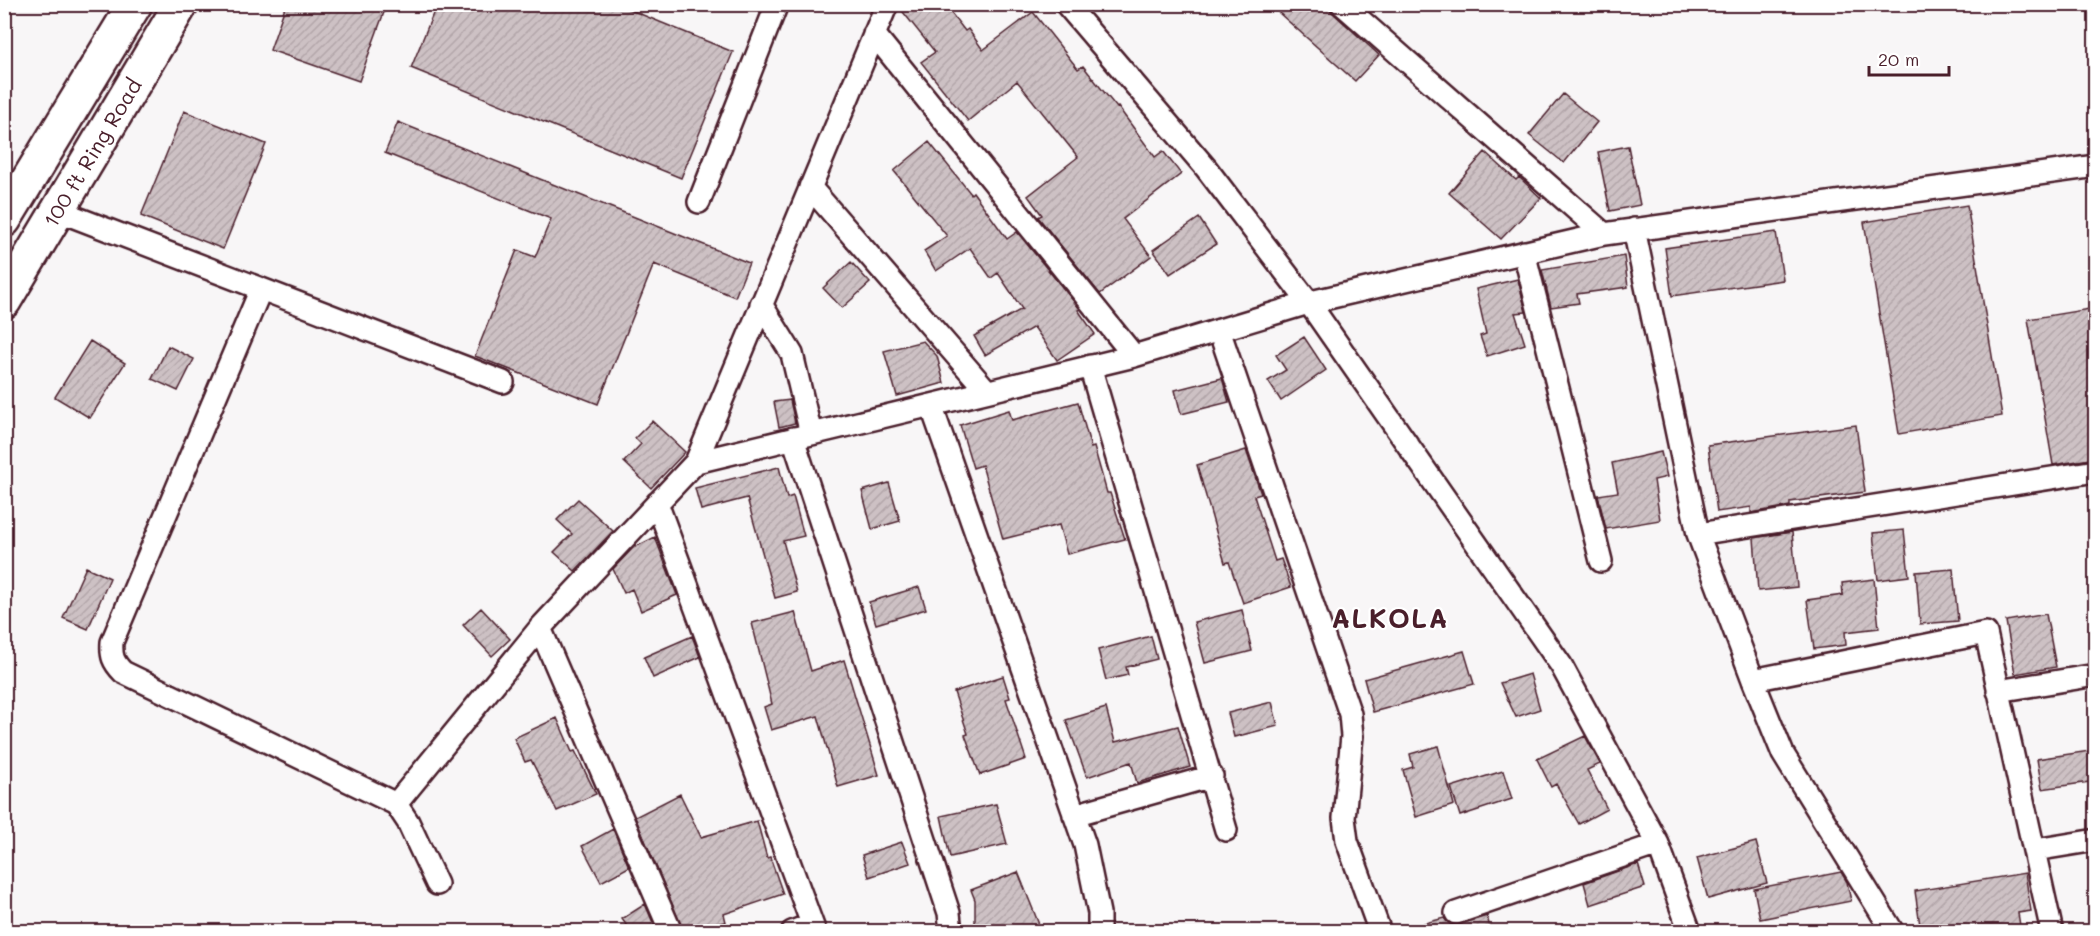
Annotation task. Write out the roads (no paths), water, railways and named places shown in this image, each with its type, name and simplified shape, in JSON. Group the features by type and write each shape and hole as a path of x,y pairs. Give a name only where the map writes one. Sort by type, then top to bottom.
{"main road":[{"name":"100 ft Ring Road","path":"7,210 135,4"},
{"name":"100 ft Ring Road","path":"4,301 181,4"}],"street":[{"path":"699,202 777,4"},
{"path":"396,804 540,628 696,462 886,4"},
{"path":"1066,4 1206,168 1309,303 1561,665 1658,844 1690,932"},
{"path":"1341,4 1604,234"},
{"path":"874,34 1134,356"},
{"path":"696,462 1134,356 1309,303 1604,234 2096,166"},
{"path":"810,187 987,391"},
{"path":"58,211 503,382"},
{"path":"1634,229 1698,534 1783,754 1893,932"},
{"path":"1524,252 1601,561"},
{"path":"261,289 112,642 111,654 115,664 123,672 396,804 408,822 437,884"},
{"path":"762,304 792,354 802,436 950,913 951,932"},
{"path":"1219,330 1350,714 1352,736 1344,829 1380,932"},
{"path":"1090,366 1227,830"},
{"path":"931,405 1085,844 1099,913 1099,932"},
{"path":"1698,534 2096,471"},
{"path":"657,503 813,928 792,932"},
{"path":"540,628 671,932"},
{"path":"1753,680 1986,633 2052,932"},
{"path":"1998,692 2096,675"},
{"path":"1074,815 1212,776"},
{"path":"2035,850 2096,840"},
{"path":"1456,913 1658,844"}],"district":[{"name":"ALKOLA","path":"1390,619"}]}
